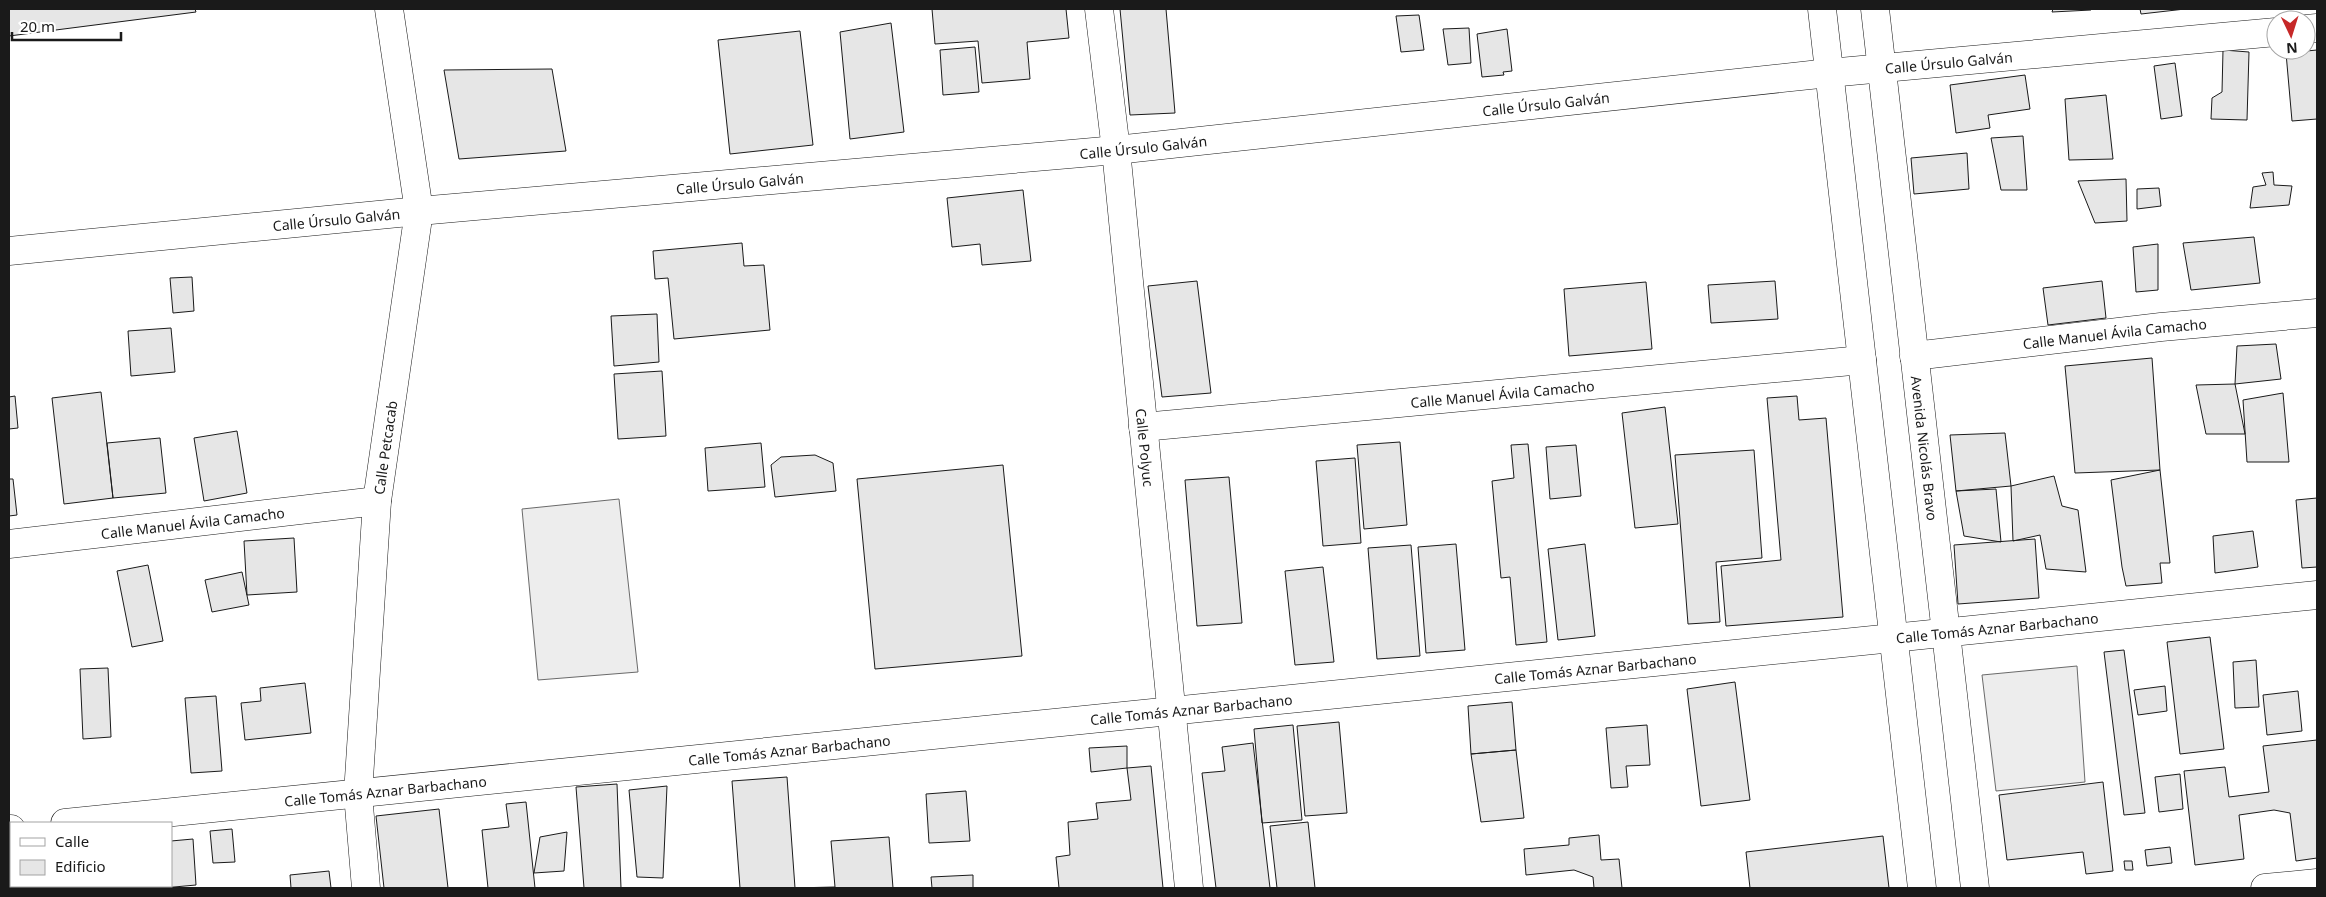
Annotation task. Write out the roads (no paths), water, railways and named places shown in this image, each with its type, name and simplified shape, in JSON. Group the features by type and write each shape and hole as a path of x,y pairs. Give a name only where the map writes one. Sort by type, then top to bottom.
{"street":[{"name":"Calle Petcacab","path":"366,888 358,794 377,500 419,211 389,9"},
{"name":"Calle Polyuc","path":"1099,9 1116,150 1142,427 1190,888"},
{"path":"1822,9 1922,888"},
{"name":"Avenida Nicolás Bravo","path":"1875,9 1975,888"},
{"name":"Calle Úrsulo Galván","path":"9,251 419,211 1116,150 1829,73 1882,70 2266,33"},
{"name":"Calle Manuel Ávila Camacho","path":"1914,356 2161,327 2317,313"},
{"name":"Calle Manuel Ávila Camacho","path":"1142,427 1862,360"},
{"name":"Calle Manuel Ávila Camacho","path":"9,544 377,500"},
{"name":"Calle Tomás Aznar Barbachano","path":"75,822 2317,595"},
{"path":"2265,888 2317,883"}]}
